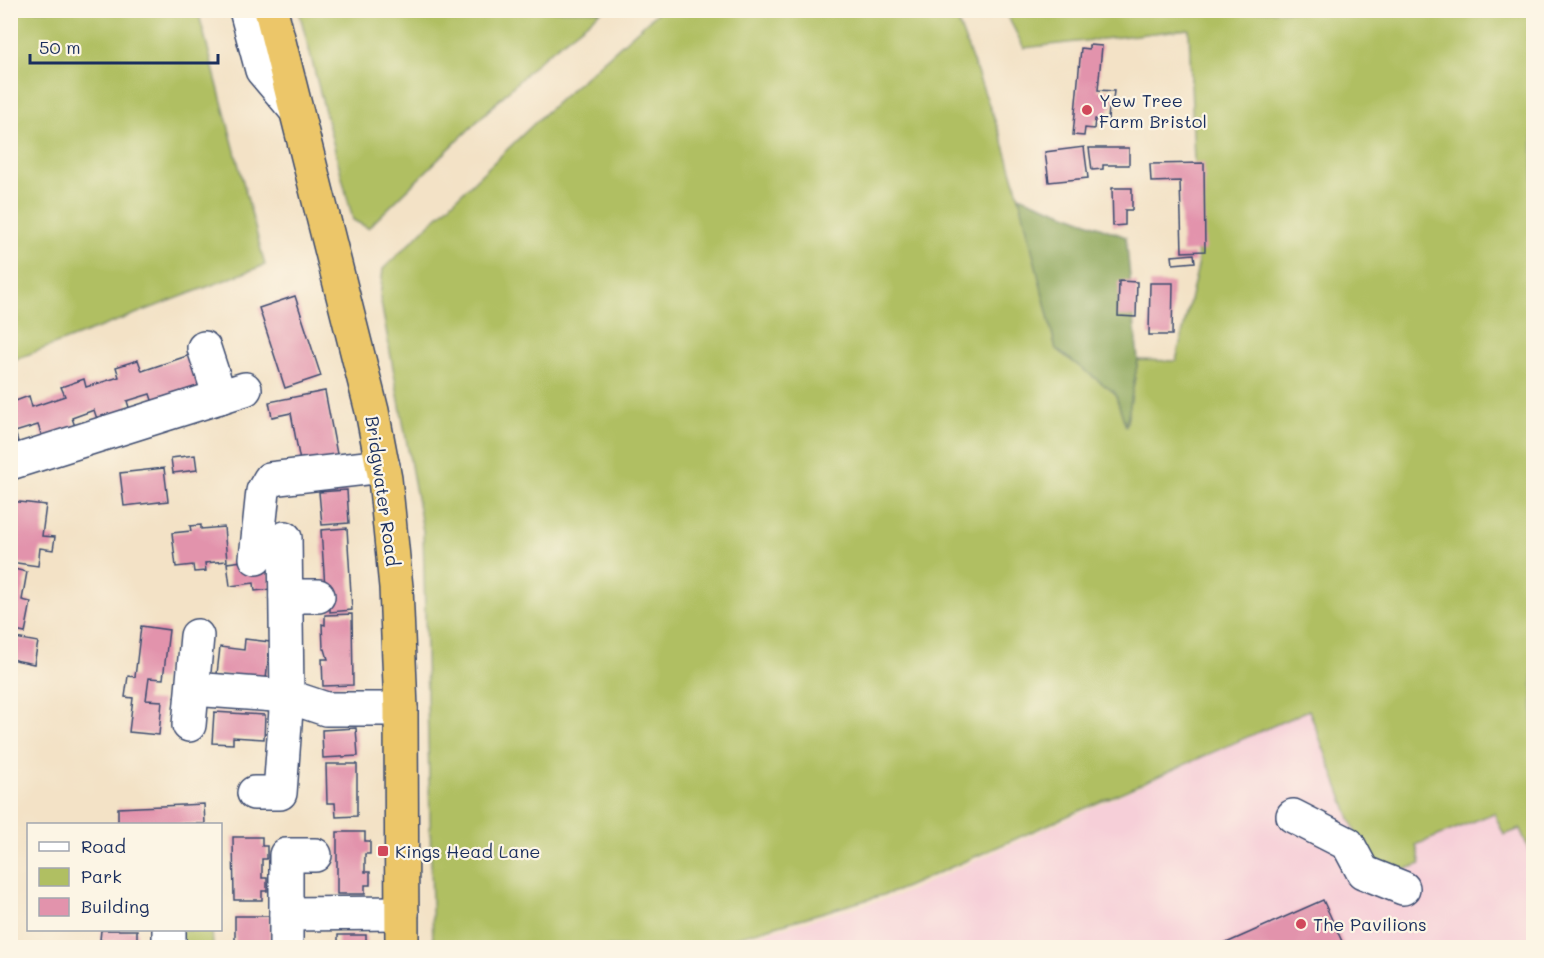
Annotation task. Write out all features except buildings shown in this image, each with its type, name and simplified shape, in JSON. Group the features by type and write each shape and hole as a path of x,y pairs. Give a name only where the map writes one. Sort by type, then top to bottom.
{"highway":[{"name":"Bridgwater Road","path":"270,10 372,411 383,466 396,587 401,709 402,948"}],"street":[{"path":"246,10 262,70 295,109"},
{"path":"10,463 232,393 204,348"},
{"path":"256,558 263,491 270,479 383,466"},
{"path":"254,793 280,793 287,696 285,538"},
{"path":"286,596 318,596"},
{"path":"189,725 198,636"},
{"path":"193,689 287,696 326,709 401,709"},
{"path":"1293,816 1348,844 1363,872 1403,888"},
{"path":"286,948 286,855 315,855"},
{"path":"286,914 402,913"},
{"path":"169,931 169,948"}],"shaded area":[{"path":"1517,618 1533,659 1533,947 711,948 902,894"}],"green space":[{"path":"11,10 198,11 265,265 11,361"},
{"path":"299,10 602,11 543,57 368,228 353,220"},
{"path":"659,11 954,11 1003,142 1027,225 1056,349 1115,393 1126,426 1138,360 1176,361 1198,266 1189,29 1024,48 1005,11 1533,11 1533,859 1520,829 1504,835 1494,813 1416,845 1421,864 1388,875 1365,858 1309,710 897,891 703,947 433,947 423,531 380,297 383,269 545,113"},
{"path":"1019,196 1126,237 1138,360 1126,427 1115,393 1056,349"},
{"path":"178,931 212,931 213,947 177,948"}],"place":[{"name":"Yew Tree Farm Bristol","path":"1087,110"},
{"name":"Kings Head Lane","path":"383,851"},
{"name":"The Pavilions","path":"1301,924"}]}
